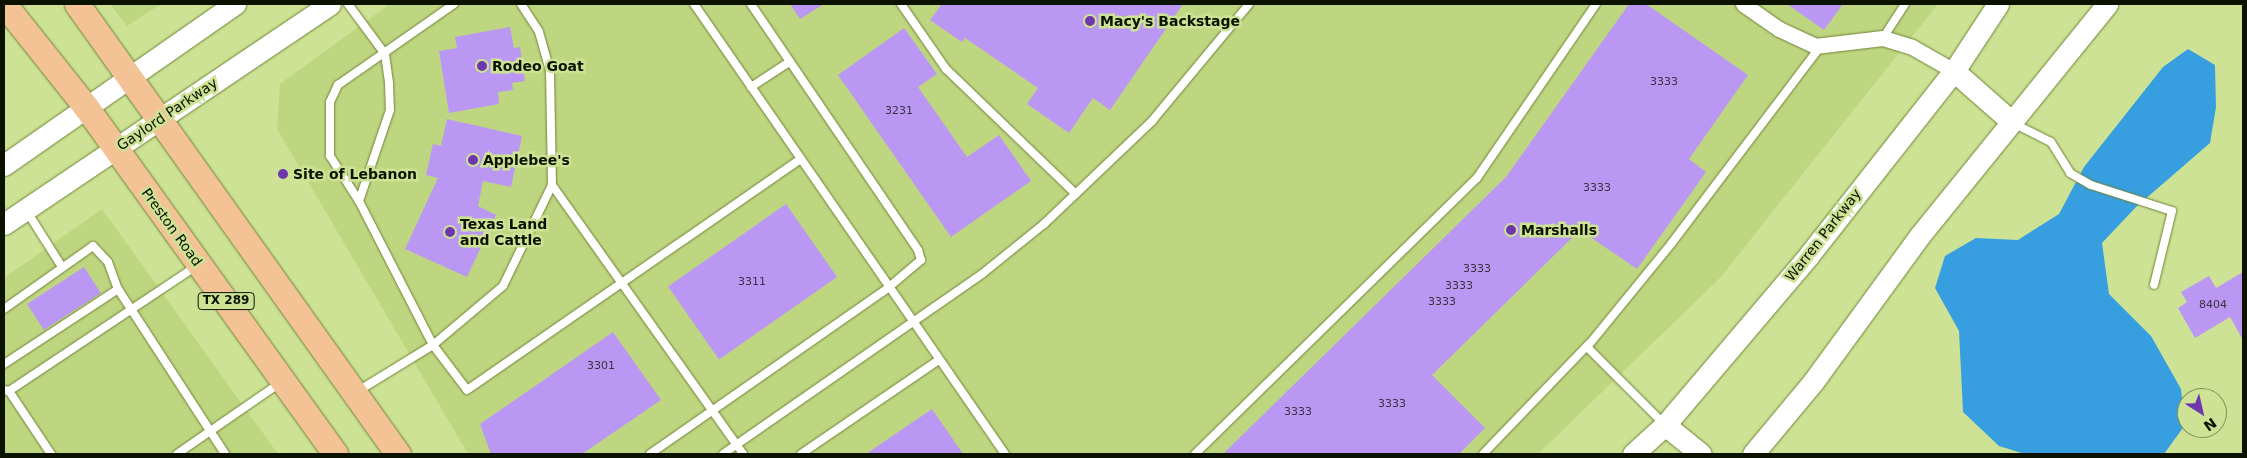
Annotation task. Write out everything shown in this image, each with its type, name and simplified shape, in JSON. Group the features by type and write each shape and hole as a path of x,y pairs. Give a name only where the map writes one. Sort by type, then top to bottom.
{"main road":[{"name":"Preston Road","path":"4,4 86,107 284,380 335,454"},
{"path":"77,4 162,118 398,454"},
{"path":"4,165 235,4"},
{"name":"Gaylord Parkway","path":"4,224 330,4"},
{"name":"Warren Parkway","path":"1632,454 1665,425 1810,255 1954,71 1998,4"},
{"path":"1753,454 2012,122 2108,4"},
{"path":"1954,71 2012,122"},
{"path":"1665,425 1701,454"}],"street":[{"path":"1743,4 1779,29 1821,46 1883,38 1912,47 1954,71"}],"lane":[{"path":"348,4 385,54 390,110 359,201"},
{"path":"454,4 338,85 330,102 330,156 359,201 434,344 467,390 624,284 801,159"},
{"path":"355,393 434,344 503,286 552,185 550,71 539,32 521,4"},
{"path":"694,4 1005,454"},
{"path":"650,454 714,412 889,287 916,267 921,256 751,4"},
{"path":"901,4 946,69 1076,194"},
{"path":"723,454 988,269 1076,194 1152,122 1248,4"},
{"path":"1195,454 1477,178 1596,4"},
{"path":"1883,38 1906,4"},
{"path":"1483,454 1589,344 1671,244 1821,46"},
{"path":"751,87 789,62"},
{"path":"2012,122 2051,142 2070,173 2148,205 2172,211 2154,285"},
{"path":"552,185 743,454"},
{"path":"26,209 62,267"},
{"path":"4,309 93,246 108,262 118,289 133,309 208,432 225,454"},
{"path":"51,454 6,390 133,309 199,264"},
{"path":"4,364 118,289"},
{"path":"1589,344 1587,347 1665,425"},
{"path":"801,454 939,360"},
{"path":"177,454 284,380"}],"shaded area":[{"path":"110,4 161,4 127,26"},
{"path":"390,4 1938,4 1720,278 1538,454 468,454 277,129 280,84"},
{"path":"102,209 278,454 4,454 4,278"}],"water":[{"path":"2188,49 2215,65 2216,107 2210,143 2136,207 2102,243 2109,294 2151,336 2180,388 2177,388 2177,436 2164,454 2025,454 1999,446 1963,412 1959,331 1935,288 1945,256 1976,238 2018,240 2059,214 2084,167 2163,67"}],"building":[{"path":"790,4 824,4 800,19"},
{"path":"942,4 1183,4 1110,110 1093,98 1069,133 1027,104 1038,88 965,38 962,42 930,20"},
{"path":"1629,4 1646,4 1748,75 1689,159 1706,172 1637,269 1580,230 1432,375 1485,428 1459,454 1223,454 1506,177"},
{"path":"1787,4 1843,4 1824,30"},
{"name":"Rodeo Goat","path":"510,27 514,48 520,47 525,81 512,83 513,90 498,92 499,104 449,113 439,51 457,48 455,37"},
{"path":"904,28 937,74 918,87 967,157 999,135 1031,181 951,237 838,75"},
{"path":"447,119 522,136 511,187 483,181 478,206 496,215 467,277 405,249 438,178 426,175 433,144 441,146"},
{"path":"786,204 837,277 719,359 668,287"},
{"path":"84,267 101,293 44,330 27,304"},
{"path":"2243,272 2243,340 2230,317 2195,338 2178,308 2187,302 2181,292 2209,276 2216,288"},
{"path":"613,332 661,400 582,454 491,454 480,424"},
{"path":"932,409 963,454 866,454"}],"place":[{"name":"Macy's Backstage","path":"1090,21"},
{"name":"Rodeo Goat","path":"482,66"},
{"name":"Applebee's","path":"473,160"},
{"name":"Site of Lebanon","path":"283,174"},
{"name":"Marshalls","path":"1511,230"},
{"name":"Texas Land and Cattle","path":"450,232"}]}
